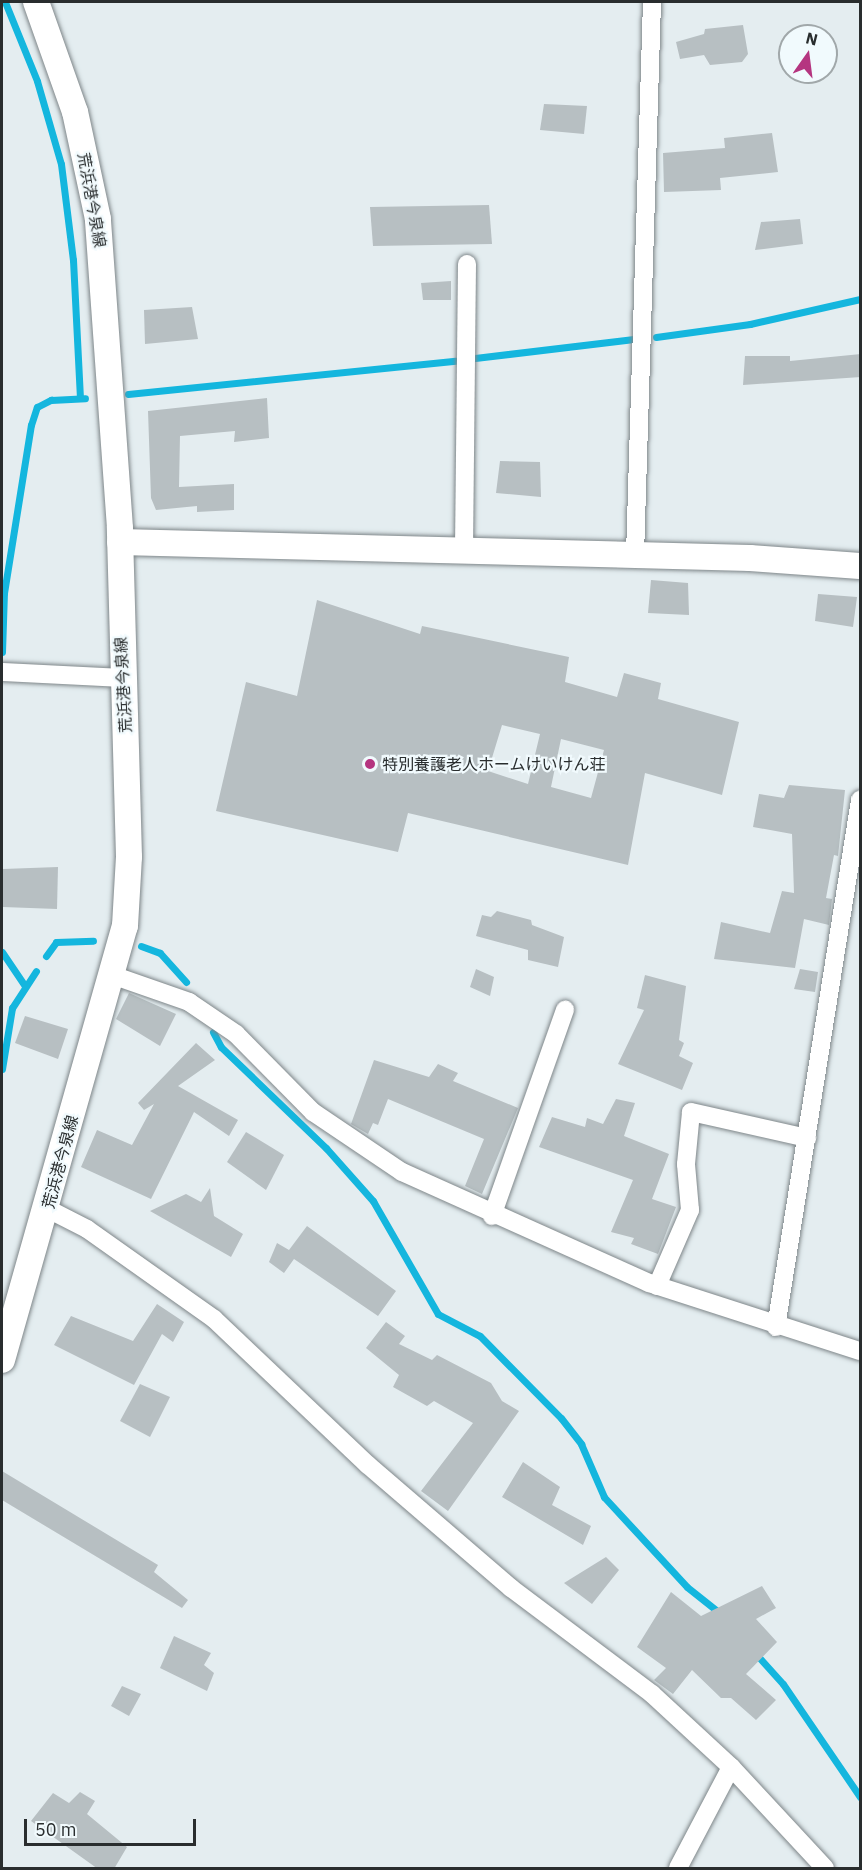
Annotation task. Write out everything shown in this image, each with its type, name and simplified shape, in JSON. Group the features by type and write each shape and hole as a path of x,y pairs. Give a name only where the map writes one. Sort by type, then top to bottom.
{"main road":[{"name":"荒浜港今泉線","path":"2,1360 48,1209 112,975 124,926 128,888 120,542 98,219 75,112 36,2"},
{"path":"120,542 635,555 861,566"}],"street":[{"path":"635,555 652,2"},
{"path":"464,550 467,264"},
{"path":"2,672 124,678"},
{"path":"776,1327 861,800"},
{"path":"112,975 189,1002 236,1034 347,1139 402,1172 492,1216 657,1286 776,1327 861,1351"},
{"path":"492,1216 566,1010"},
{"path":"657,1286 690,1210 686,1164 691,1112 807,1138"},
{"path":"48,1209 87,1229 214,1318 368,1464 511,1588 652,1694 731,1767 825,1869"},
{"path":"678,1869 731,1767"}],"building":[{"path":"743,25 748,54 742,62 710,65 704,55 680,59 676,42 704,34 705,29"},
{"path":"544,104 587,106 584,134 540,130"},
{"path":"772,133 778,172 720,178 721,190 664,192 663,153 725,148 724,138"},
{"path":"489,205 492,244 373,246 370,207"},
{"path":"800,219 803,244 755,250 761,222"},
{"path":"451,281 451,300 423,300 421,283"},
{"path":"192,307 198,339 145,344 144,310"},
{"path":"861,354 861,377 743,385 745,356 790,356 790,361"},
{"path":"267,398 269,438 234,442 235,431 180,436 179,487 234,484 234,510 197,512 197,506 156,510 151,498 148,411"},
{"path":"500,461 540,462 541,497 496,493"},
{"path":"651,580 688,583 689,615 648,613"},
{"path":"818,594 857,597 853,627 815,621"},
{"path":"317,600 420,634 422,626 569,657 565,682 617,697 624,673 661,683 658,699 739,722 722,795 645,773 628,865 408,813 398,852 216,811 246,682 297,696","holes":["502,725 540,734 528,784 488,771","561,739 604,750 591,798 551,787"]},
{"path":"789,785 845,790 838,856 834,855 826,898 832,899 829,925 804,919 795,968 714,959 721,922 770,933 782,891 794,893 792,834 753,827 759,794 784,798"},
{"path":"58,867 57,909 3,907 3,869"},
{"path":"497,911 531,920 532,925 564,937 558,967 528,960 528,950 476,936 482,915 491,917"},
{"path":"476,969 494,977 490,996 470,987"},
{"path":"800,969 818,972 815,992 794,989"},
{"path":"645,975 686,986 679,1040 684,1043 679,1056 693,1063 682,1090 618,1064 644,1010 637,1008"},
{"path":"129,993 176,1014 160,1046 116,1019"},
{"path":"25,1016 68,1029 58,1059 15,1043"},
{"path":"196,1043 215,1060 178,1086 238,1120 229,1136 194,1112 151,1199 81,1167 97,1130 132,1145 154,1104 144,1110 138,1103"},
{"path":"374,1060 429,1077 438,1064 458,1073 453,1081 518,1108 482,1194 465,1186 484,1139 388,1099 378,1125 373,1123 368,1134 351,1124"},
{"path":"616,1099 635,1103 624,1136 669,1154 652,1199 676,1207 658,1254 631,1244 634,1238 611,1232 633,1180 539,1147 552,1117 585,1127 587,1118 603,1124"},
{"path":"246,1132 284,1155 266,1190 227,1162"},
{"path":"210,1188 214,1216 243,1234 231,1257 150,1211 186,1194 201,1202"},
{"path":"307,1226 396,1291 378,1316 294,1259 284,1273 269,1262 277,1243 289,1250"},
{"path":"157,1304 184,1322 173,1342 162,1334 134,1385 54,1345 71,1316 133,1341"},
{"path":"386,1322 405,1336 399,1344 432,1360 437,1355 491,1383 502,1401 519,1411 448,1511 421,1491 473,1423 434,1401 427,1406 393,1387 399,1375 366,1348"},
{"path":"140,1384 170,1397 150,1437 120,1421"},
{"path":"523,1462 560,1487 552,1505 591,1526 583,1545 502,1497"},
{"path":"2,1471 158,1565 154,1572 188,1600 182,1608 2,1500"},
{"path":"606,1557 619,1570 592,1604 564,1583"},
{"path":"762,1586 776,1608 756,1619 777,1642 746,1674 776,1700 756,1720 731,1698 721,1698 692,1670 673,1694 654,1680 666,1668 637,1647 671,1592 701,1616"},
{"path":"174,1636 211,1653 204,1665 214,1673 207,1691 160,1668"},
{"path":"122,1686 141,1694 129,1716 111,1706"},
{"path":"80,1792 95,1801 87,1814 127,1847 114,1869 98,1869 31,1821 53,1793 69,1803"}],"waterway":[{"path":"5,2 37,81 61,164 73,260 80,398"},
{"path":"656,337 750,324 860,299"},
{"path":"475,358 634,339"},
{"path":"128,394 455,361"},
{"path":"2,652 4,593 31,425 37,407 51,400 85,398"},
{"path":"46,956 56,942 93,941"},
{"path":"141,946 160,953 186,982"},
{"path":"2,952 25,986"},
{"path":"2,1069 12,1008 36,971"},
{"path":"213,1032 221,1047 326,1148 373,1201 438,1314 480,1336 561,1418 581,1444 604,1497 687,1587 721,1614"},
{"path":"756,1654 783,1684 860,1797"}],"place":[{"name":"特別養護老人ホームけいけん荘","path":"370,764"}]}
